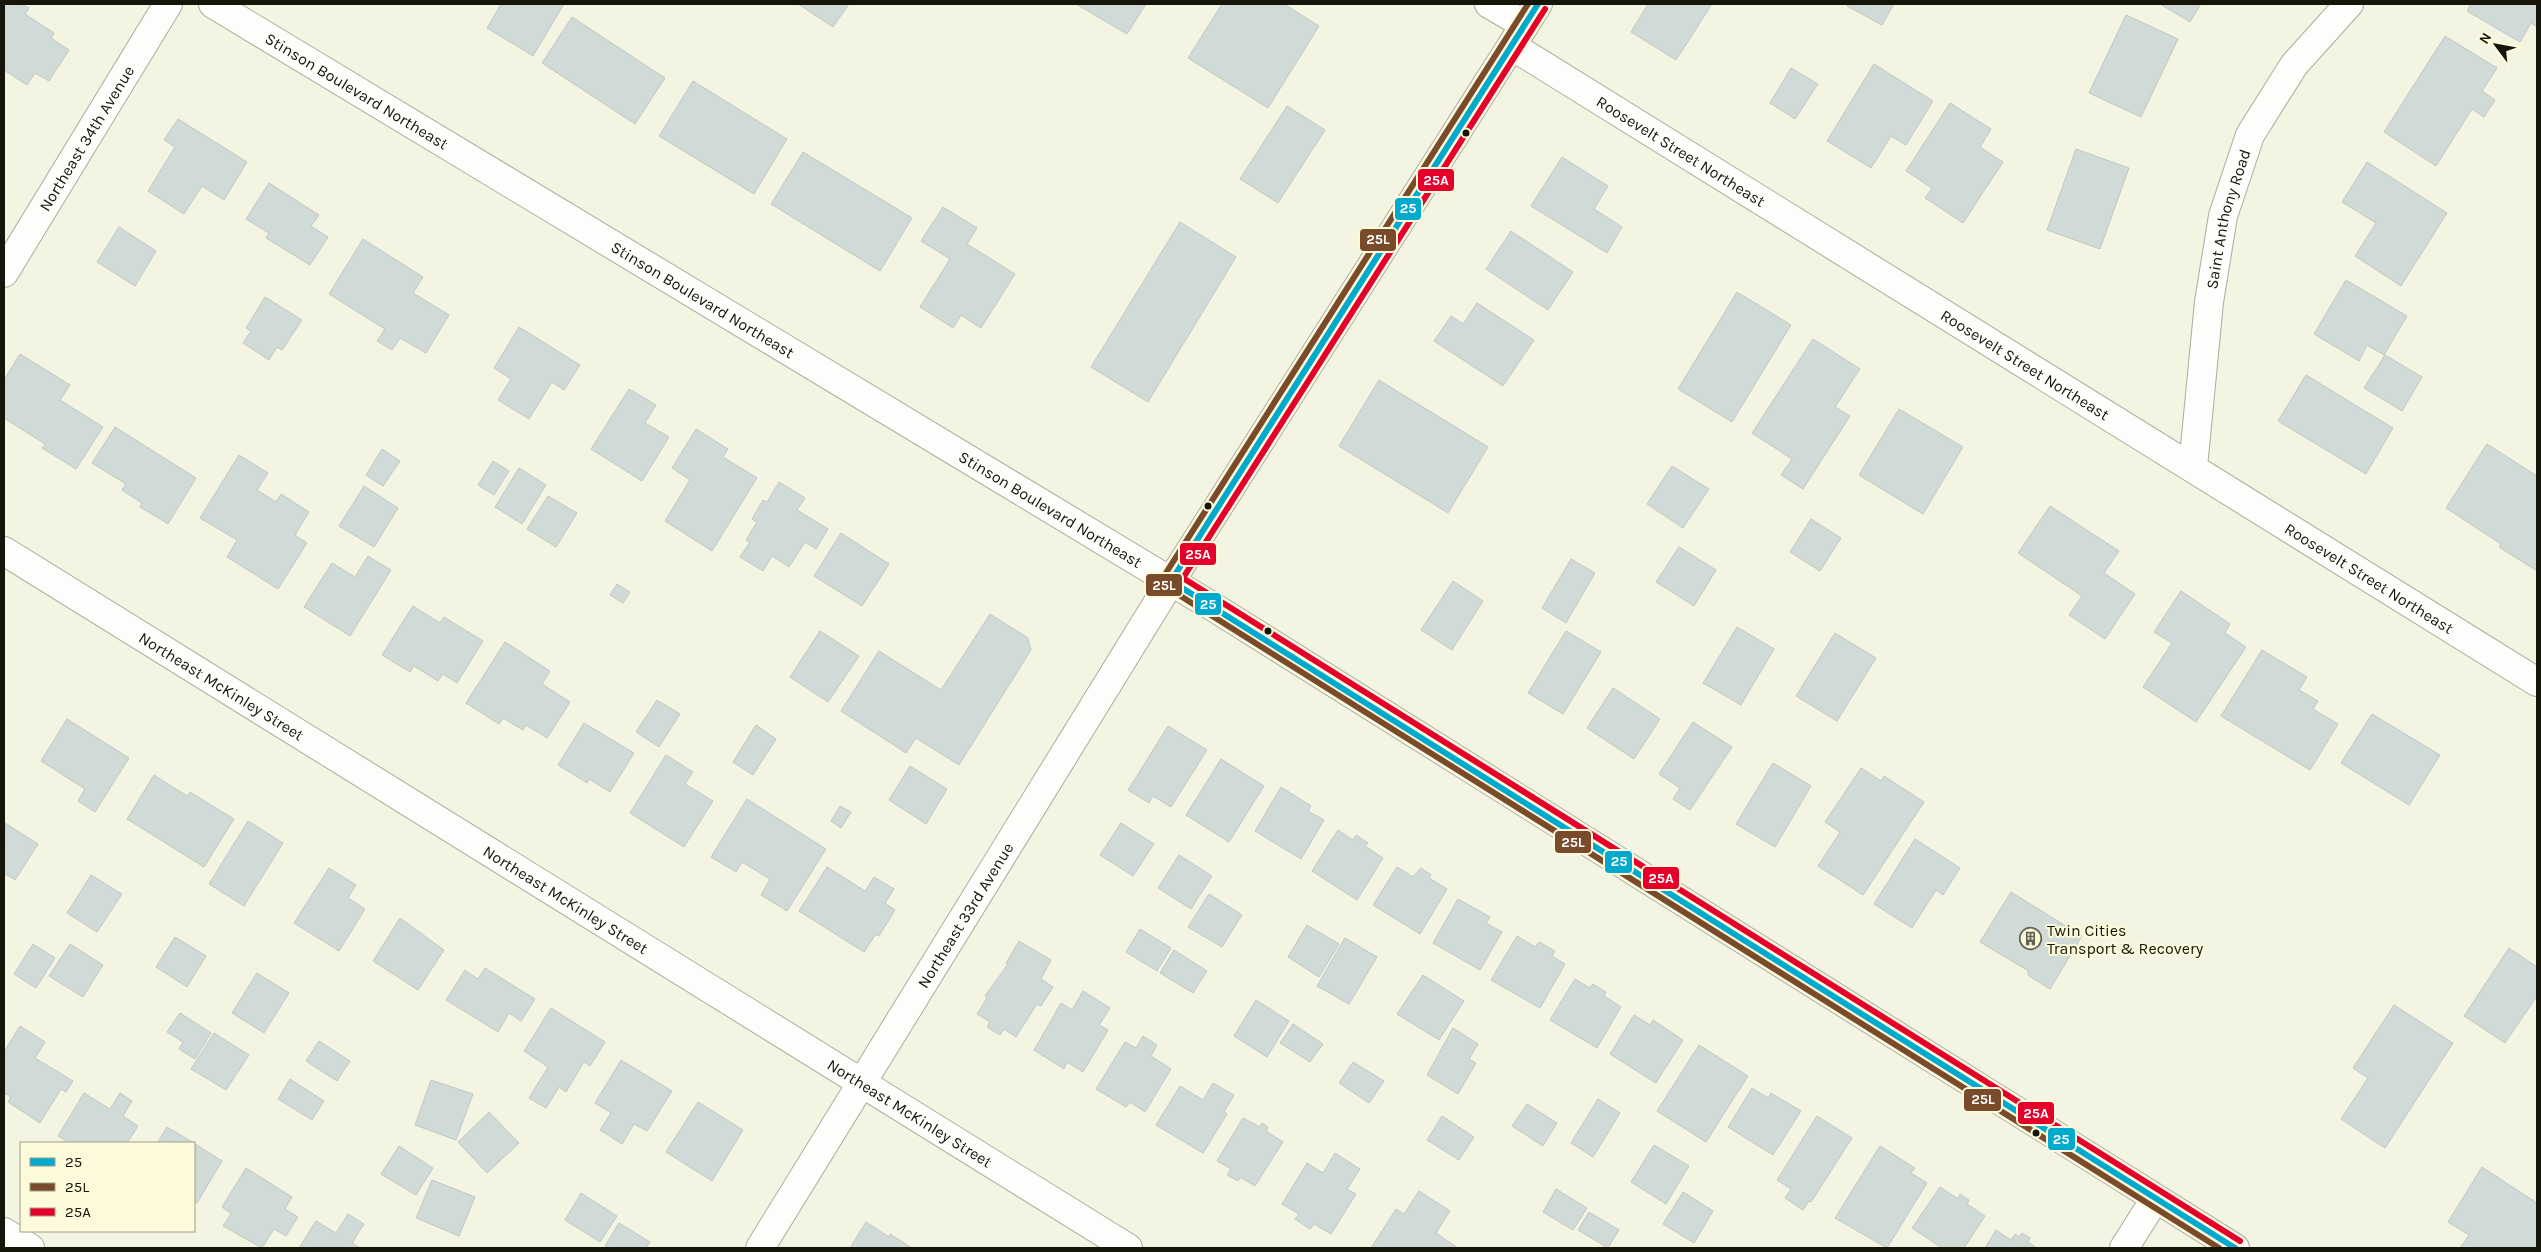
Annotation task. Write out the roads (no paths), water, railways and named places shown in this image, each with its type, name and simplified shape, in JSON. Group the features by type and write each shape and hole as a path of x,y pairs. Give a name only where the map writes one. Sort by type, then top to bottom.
{"street":[{"name":"Northeast 34th Avenue","path":"4,273 168,4"},
{"name":"Stinson Boulevard Northeast","path":"213,4 1171,581 2235,1248"},
{"name":"Roosevelt Street Northeast","path":"1489,4 1525,25 2193,467 2537,682"},
{"name":"Saint Anthony Road","path":"2193,467 2209,302 2223,216 2250,136 2294,65 2349,4"},
{"name":"Northeast 33rd Avenue","path":"760,1248 1171,581 1525,25"},
{"name":"Northeast McKinley Street","path":"4,551 1128,1248"},
{"path":"2124,1248 2155,1198"},
{"path":"4,1232 30,1248"}],"place":[{"name":"Twin Cities Transport & Recovery","path":"2031,939"}]}
